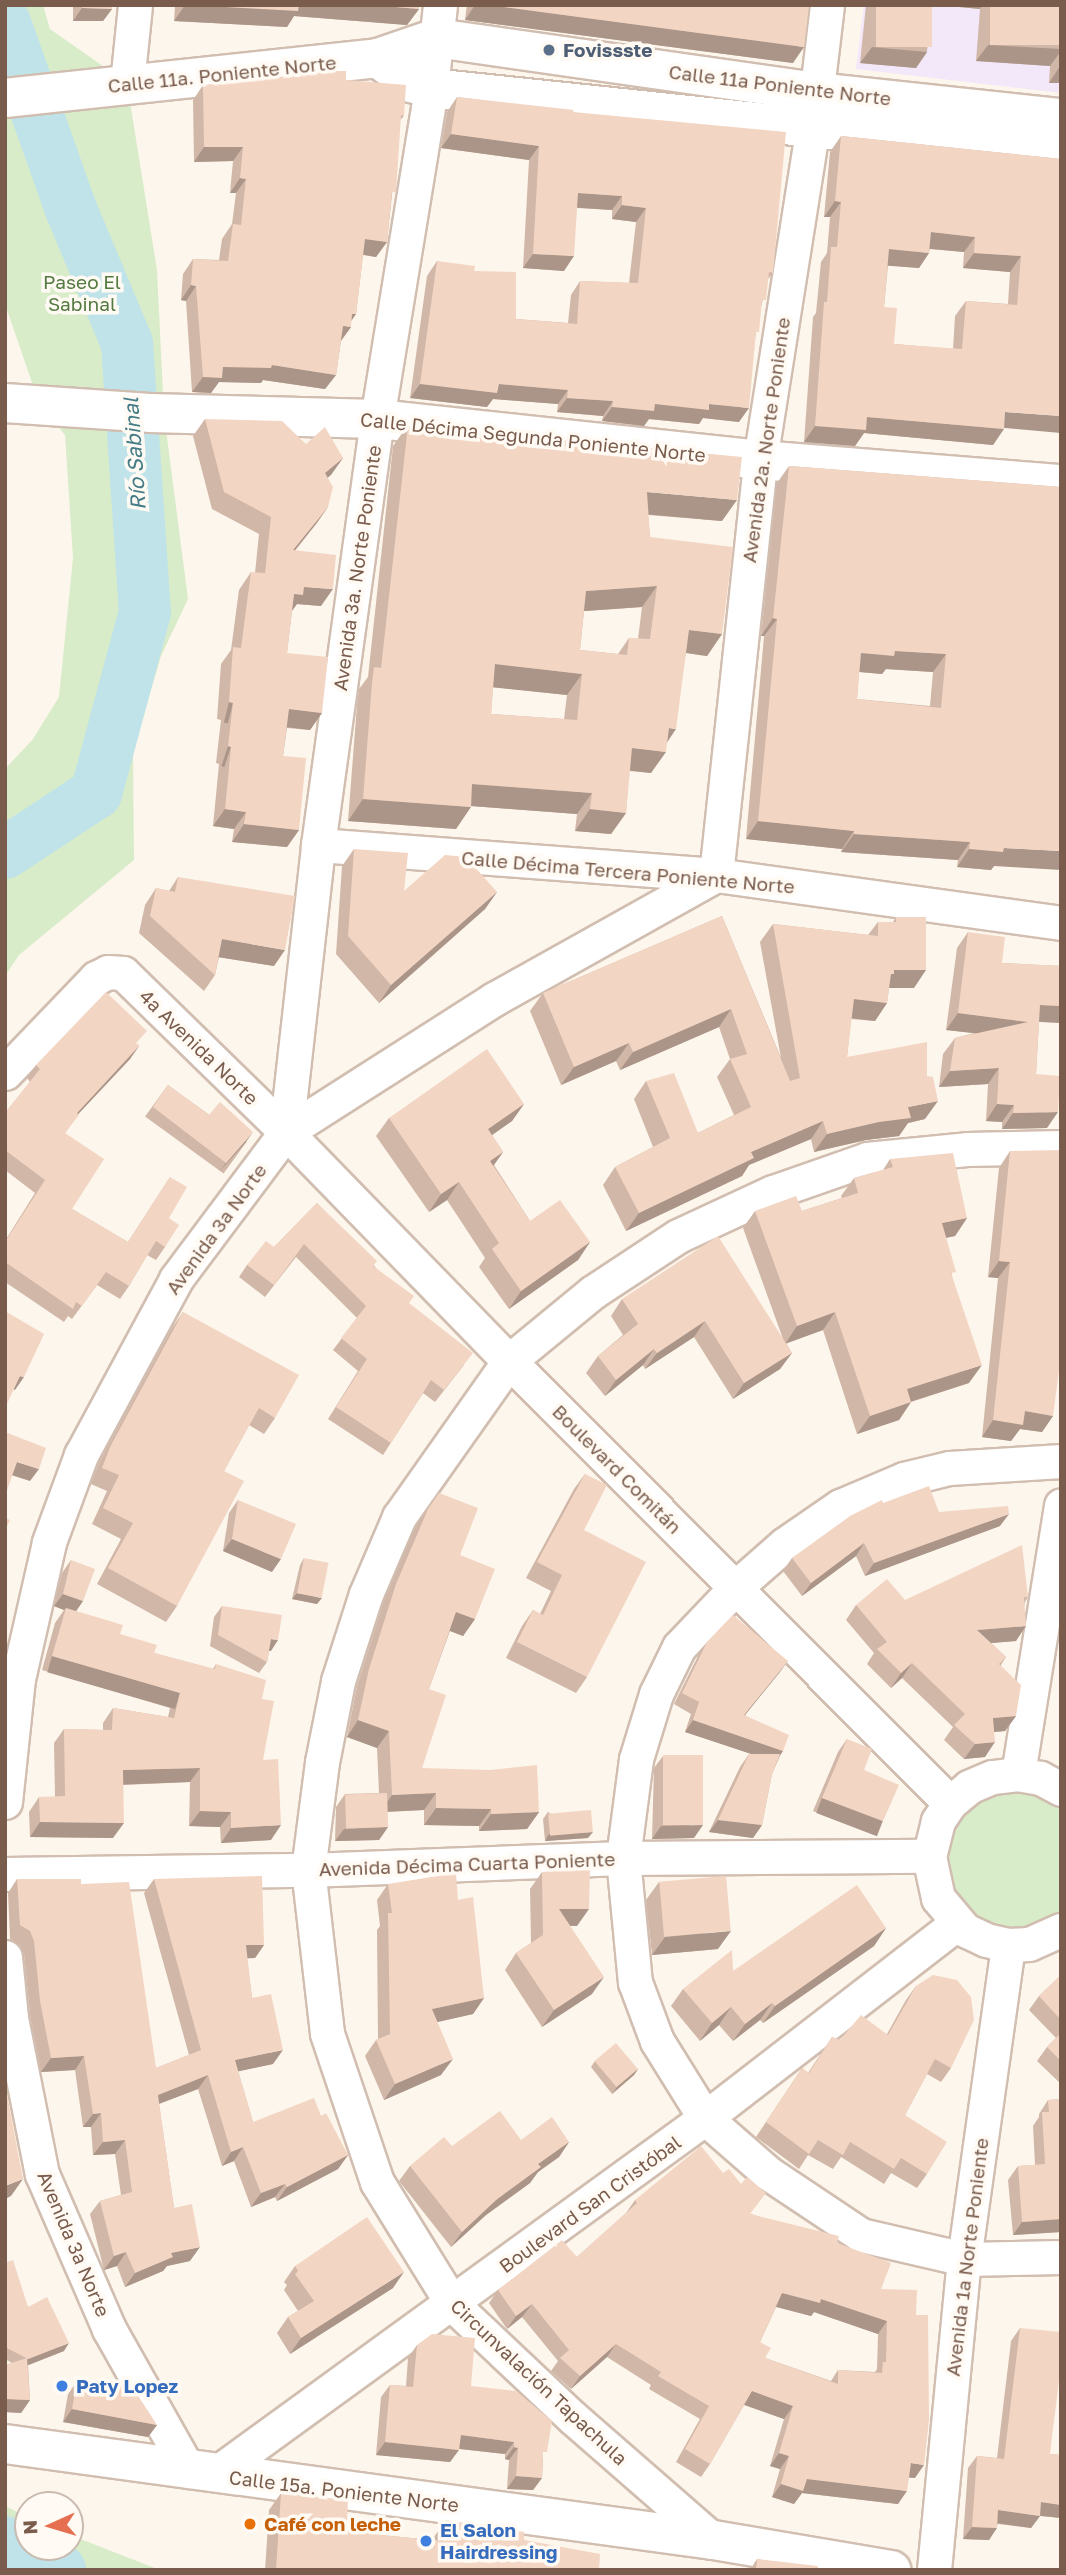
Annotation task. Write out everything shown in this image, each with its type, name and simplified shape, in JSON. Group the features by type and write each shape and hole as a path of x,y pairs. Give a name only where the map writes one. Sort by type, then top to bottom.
{"street":[{"path":"127,83 135,5"},
{"name":"Avenida 2a. Norte Poniente","path":"716,875 760,460 812,131 827,5"},
{"name":"Calle 11a Poniente Norte","path":"378,58 438,22 816,92 1061,118"},
{"name":"Avenida 3a. Norte Poniente","path":"286,1132 318,845 377,419 431,88 438,22"},
{"path":"378,58 411,83 431,88"},
{"name":"Calle 11a. Poniente Norte","path":"5,98 378,58"},
{"name":"Calle 11a Poniente Norte","path":"431,88 812,131 1061,154"},
{"name":"Calle Décima Segunda Poniente Norte","path":"5,403 149,414 377,419 760,460 1061,484"},
{"name":"Calle Décima Tercera Poniente Norte","path":"318,845 716,875 1061,923"},
{"name":"Avenida 3a Norte","path":"5,1802 18,1679 49,1542 81,1455 176,1279 286,1132 494,999 716,875"},
{"name":"4a Avenida Norte","path":"5,1073 96,978 108,972 123,973 286,1132"},
{"name":"Boulevard Comitán","path":"286,1132 509,1361 950,1804"},
{"name":"Circunvalación Tapachula","path":"713,2540 573,2418 453,2305 377,2182 327,2033 308,1870 322,1762 338,1681 366,1594 399,1517 509,1361 593,1292 678,1236 773,1192 867,1159 967,1149 1061,1147"},
{"path":"1061,1461 949,1468 904,1479 840,1506 785,1544 736,1587 679,1647 656,1694 636,1759 623,1858 635,1982 657,2041 705,2118 768,2173 862,2235 964,2259 1061,2257"},
{"path":"1018,1774 1061,1505"},
{"path":"1061,1788 1040,1778 1018,1774 992,1777 969,1787 950,1804 938,1821 929,1856 938,1898 957,1923 986,1940 1008,1945 1029,1944 1061,1930"},
{"name":"Avenida Décima Cuarta Poniente","path":"5,1874 308,1870 623,1858 929,1856"},
{"name":"Boulevard San Cristóbal","path":"202,2473 453,2305 705,2118 957,1923"},
{"name":"Avenida 1a Norte Poniente","path":"934,2570 964,2259 1008,1945"},
{"name":"Avenida 3a Norte","path":"5,1957 11,2018 42,2174 109,2329 202,2473"},
{"name":"Calle 15a. Poniente Norte","path":"5,2444 202,2473 713,2540 891,2570"}],"shaded area":[{"path":"864,5 1061,5 1061,93 856,69"}],"green space":[{"name":"Paseo El Sabinal","path":"5,5 43,5 50,29 127,83 157,270 164,414 188,599 161,656 133,751 134,860 19,955 5,976 5,769 33,739 59,697 73,558 65,435 40,406 5,304"},
{"path":"1019,1790 1037,1794 1061,1808 1061,1916 1010,1933 975,1921 950,1893 943,1857 955,1821 968,1807 1001,1791"},
{"path":"5,2506 14,2510 14,2561 84,2561 84,2540 160,2570 5,2570"}],"building":[{"path":"82,5 112,5 112,9 82,8"},
{"path":"188,5 299,5 298,11"},
{"path":"372,5 419,5 419,9"},
{"path":"489,5 809,5 804,47"},
{"path":"876,5 932,5 932,47 876,47"},
{"path":"990,5 1061,5 1061,45 990,45"},
{"path":"346,71 346,80 406,85 404,116 401,115 396,192 392,192 387,242 365,239 356,314 352,314 351,327 343,326 336,375 272,365 271,368 223,367 222,378 203,377 196,286 191,285 193,259 228,261 233,224 241,225 246,179 240,178 243,147 204,147 203,85"},
{"path":"457,97 574,110 573,112 786,132 773,273 769,272 766,300 762,300 759,332 756,332 749,408 709,404 709,410 655,404 654,411 612,407 613,401 567,398 568,390 499,384 497,393 420,384 437,261 475,266 474,271 516,272 516,319 577,324 580,281 638,283 646,208 622,205 622,196 578,193 574,256 533,254 539,146 451,134"},
{"path":"841,136 1061,159 1061,416 1005,412 1004,429 867,417 866,430 815,426 824,302 827,302 831,247 837,247 841,202 835,201","holes":["931,232 975,237 974,253 1021,256 1017,305 966,301 962,349 894,344 897,308 884,307 889,249 929,253"]},
{"path":"205,419 282,421 306,444 325,427 343,458 325,473 333,487 328,507 293,550 336,555 333,589 304,587 303,595 294,594 287,653 328,657 322,713 289,709 283,756 306,758 299,830 244,824 246,812 225,809 231,747 228,746 233,703 229,702 233,647 241,648 251,572 265,573 271,517 224,492"},
{"path":"408,425 742,457 737,500 647,492 650,537 733,547 722,634 689,630 676,729 669,728 666,752 632,748 626,813 590,809 592,793 472,784 471,807 363,799 374,667 381,668","holes":["657,586 650,639 629,638 627,655 580,650 586,591","495,664 582,674 577,720 491,714"]},
{"path":"789,466 1061,487 1061,851 1004,848 1003,852 969,849 970,842 854,834 854,831 758,821 777,619 773,618","holes":["895,651 946,654 941,708 857,699 861,653 894,656"]},
{"path":"354,849 408,853 404,891 445,855 466,857 497,892 391,985 348,936"},
{"path":"178,877 295,896 285,950 222,939 215,975 150,916 156,888 175,892"},
{"path":"722,916 790,1081 800,1078 773,924 878,936 878,922 896,922 896,917 926,917 926,970 894,970 894,974 891,974 887,1003 854,999 847,1057 927,1042 927,1076 933,1077 938,1101 908,1107 911,1118 827,1134 823,1121 751,1152 754,1158 639,1213 615,1167 670,1138 646,1081 674,1073 698,1133 751,1107 730,1059 747,1054 731,1009 633,1052 629,1043 574,1067 543,993"},
{"path":"968,932 1005,937 1002,963 1061,966 1061,1006 1040,1005 1036,1074 1060,1076 1058,1112 1013,1113 1014,1105 997,1104 999,1068 950,1071 955,1038 1028,1022 958,1013"},
{"path":"106,992 147,1031 136,1043 139,1046 77,1113 79,1115 65,1133 104,1159 72,1209 128,1242 170,1177 187,1187 169,1218 179,1225 165,1247 156,1241 129,1286 106,1272 82,1306 76,1302 73,1309 5,1262 5,1242 45,1180 5,1150 5,1113 40,1069 36,1065"},
{"path":"487,1049 524,1104 488,1129 503,1152 490,1161 530,1221 560,1200 590,1242 521,1291 492,1249 499,1243 459,1182 441,1194 389,1118"},
{"path":"168,1085 209,1115 220,1102 253,1132 226,1163 153,1107"},
{"path":"1061,1150 1061,1355 1053,1416 1025,1411 1023,1425 993,1420 1010,1262 999,1261 1010,1151"},
{"path":"953,1153 967,1218 942,1223 956,1272 951,1273 982,1365 907,1389 911,1402 870,1416 835,1312 797,1326 755,1211 796,1196 802,1211 858,1193 854,1178 893,1167 890,1159"},
{"path":"317,1203 377,1261 373,1266 414,1296 409,1303 473,1353 444,1390 431,1380 391,1443 336,1407 367,1359 341,1338 366,1306 304,1244 274,1285 247,1265 266,1241 274,1247"},
{"path":"718,1236 792,1353 744,1383 705,1321 657,1353 654,1349 616,1380 598,1356 638,1324 622,1299"},
{"path":"5,1311 44,1334 24,1377 20,1376 5,1408"},
{"path":"183,1312 299,1375 275,1418 259,1408 224,1471 244,1481 177,1606 108,1568 133,1523 103,1508 119,1475 102,1468 110,1447"},
{"path":"5,1432 46,1448 39,1469 17,1462 5,1496"},
{"path":"585,1474 607,1485 584,1530 646,1562 587,1677 517,1642 533,1610 543,1615 562,1575 537,1562"},
{"path":"929,1486 939,1512 1008,1506 1009,1514 874,1563 864,1543 811,1583 792,1558 850,1516 882,1500 883,1503"},
{"path":"439,1493 478,1508 460,1555 495,1569 475,1619 456,1612 429,1689 446,1695 422,1768 490,1770 537,1765 539,1812 491,1814 491,1809 436,1808 436,1793 392,1795 389,1731 358,1720 369,1669 396,1584 428,1509"},
{"path":"238,1500 296,1524 281,1559 232,1539"},
{"path":"1022,1545 1028,1597 1024,1597 1026,1626 977,1630 1006,1657 999,1664 1021,1685 1016,1716 993,1718 995,1742 975,1744 954,1725 965,1714 912,1663 901,1673 877,1649 887,1642 856,1605 887,1579 905,1600"},
{"path":"304,1558 329,1563 322,1598 297,1593"},
{"path":"71,1560 95,1569 83,1601 63,1594"},
{"path":"222,1606 282,1615 278,1640 271,1639 267,1662 218,1635"},
{"path":"66,1608 123,1625 120,1634 157,1645 154,1653 215,1669 216,1664 266,1680 262,1699 274,1701 263,1760 278,1759 281,1825 231,1828 231,1812 200,1811 200,1768 123,1770 124,1823 40,1822 39,1797 65,1796 64,1729 112,1730 113,1708 174,1718 180,1693 52,1656"},
{"path":"733,1615 788,1661 744,1715 789,1735 783,1751 693,1720 699,1702 682,1693 707,1642"},
{"path":"847,1739 872,1749 864,1770 899,1785 883,1821 822,1798"},
{"path":"749,1754 780,1754 772,1774 762,1825 718,1820"},
{"path":"663,1755 703,1755 703,1825 663,1825"},
{"path":"387,1793 388,1827 346,1828 345,1794"},
{"path":"591,1810 593,1832 550,1836 548,1814"},
{"path":"590,1868 589,1909 559,1909 604,1977 554,2010 516,1953 543,1935 542,1872"},
{"path":"456,1873 458,1900 473,1897 484,1998 432,2009 453,2059 395,2084 376,2040 390,2034 388,1913 392,1913 388,1884"},
{"path":"262,1876 264,1945 246,1945 252,1998 271,1994 283,2050 235,2060 253,2122 314,2098 321,2116 326,2113 348,2155 287,2187 285,2184 261,2193 243,2147 231,2152 208,2075 158,2095 174,2208 192,2204 200,2247 171,2253 173,2257 135,2273 126,2252 114,2256 100,2201 132,2192 125,2140 103,2142 101,2113 93,2114 84,2056 51,2058 40,2001 34,1941 30,1931 20,1925 17,1879 81,1879 81,1884 129,1882 156,2068 201,2050 154,1879"},
{"path":"726,1876 731,1931 664,1937 659,1882"},
{"path":"857,1885 886,1928 775,2006 772,2003 745,2024 731,2007 712,2023 683,1989 732,1950 733,1971"},
{"path":"933,1975 957,1980 971,1997 974,2020 951,2068 935,2059 905,2115 947,2142 927,2174 901,2158 894,2169 850,2142 843,2155 818,2140 809,2154 766,2122 802,2068 809,2073 832,2037 840,2040 861,2015 888,2035 916,1986"},
{"path":"1061,1975 1061,2020 1039,1996"},
{"path":"1061,2033 1061,2061 1047,2047"},
{"path":"616,2043 638,2069 616,2087 595,2061"},
{"path":"5,2084 23,2179 5,2186"},
{"path":"1061,2099 1061,2219 1022,2222 1018,2166 1045,2164 1042,2112 1049,2112 1048,2100"},
{"path":"500,2111 521,2140 552,2117 569,2142 538,2164 541,2167 496,2200 462,2232 410,2166 444,2137 452,2146"},
{"path":"701,2146 723,2173 729,2169 741,2184 747,2177 766,2193 750,2214 839,2236 837,2243 891,2263 881,2289 917,2290 916,2315 928,2315 929,2420 924,2465 911,2463 907,2491 807,2479 803,2491 781,2484 789,2456 779,2453 793,2406 752,2391 710,2464 685,2449 709,2406 658,2376 661,2372 616,2344 580,2376 560,2358 569,2350 532,2304 516,2316 498,2290 562,2240 577,2257 637,2203 635,2200","holes":["782,2293 820,2303 821,2299 887,2321 886,2362 883,2362 882,2373 838,2370 838,2384 765,2358 771,2348 760,2342"]},
{"path":"367,2217 404,2272 301,2338 288,2317 314,2301 295,2274 298,2271 295,2266"},
{"path":"13,2260 28,2307 47,2297 69,2343 28,2359 5,2347 5,2263"},
{"path":"1020,2328 1061,2332 1061,2364 1050,2454 1061,2455 1061,2505 1041,2502 1040,2516 998,2510 997,2528 972,2527 977,2456 1004,2459"},
{"path":"432,2334 475,2338 471,2386 516,2391 552,2421 547,2452 543,2452 542,2478 516,2476 518,2448 514,2447 514,2442 461,2435 459,2450 385,2442 390,2385 413,2387 417,2345"},
{"path":"27,2358 30,2400 5,2399 5,2365"},
{"path":"126,2377 157,2425 72,2409 77,2381 102,2395"},
{"path":"281,2493 348,2500 347,2523 381,2528 380,2535 443,2541 446,2520 524,2532 524,2540 600,2554 599,2570 276,2570"},
{"path":"757,2559 818,2566 818,2570 756,2570"}],"waterway":[{"name":"Río Sabinal","path":"5,23 70,207 127,343 145,612 96,793 5,853"},
{"name":"Río Sabinal","path":"5,2542 60,2570"}],"place":[{"name":"Fovissste","path":"549,50"},
{"name":"Paty Lopez","path":"62,2386"},
{"name":"Café con leche","path":"250,2524"},
{"name":"El Salon Hairdressing","path":"426,2541"}]}
